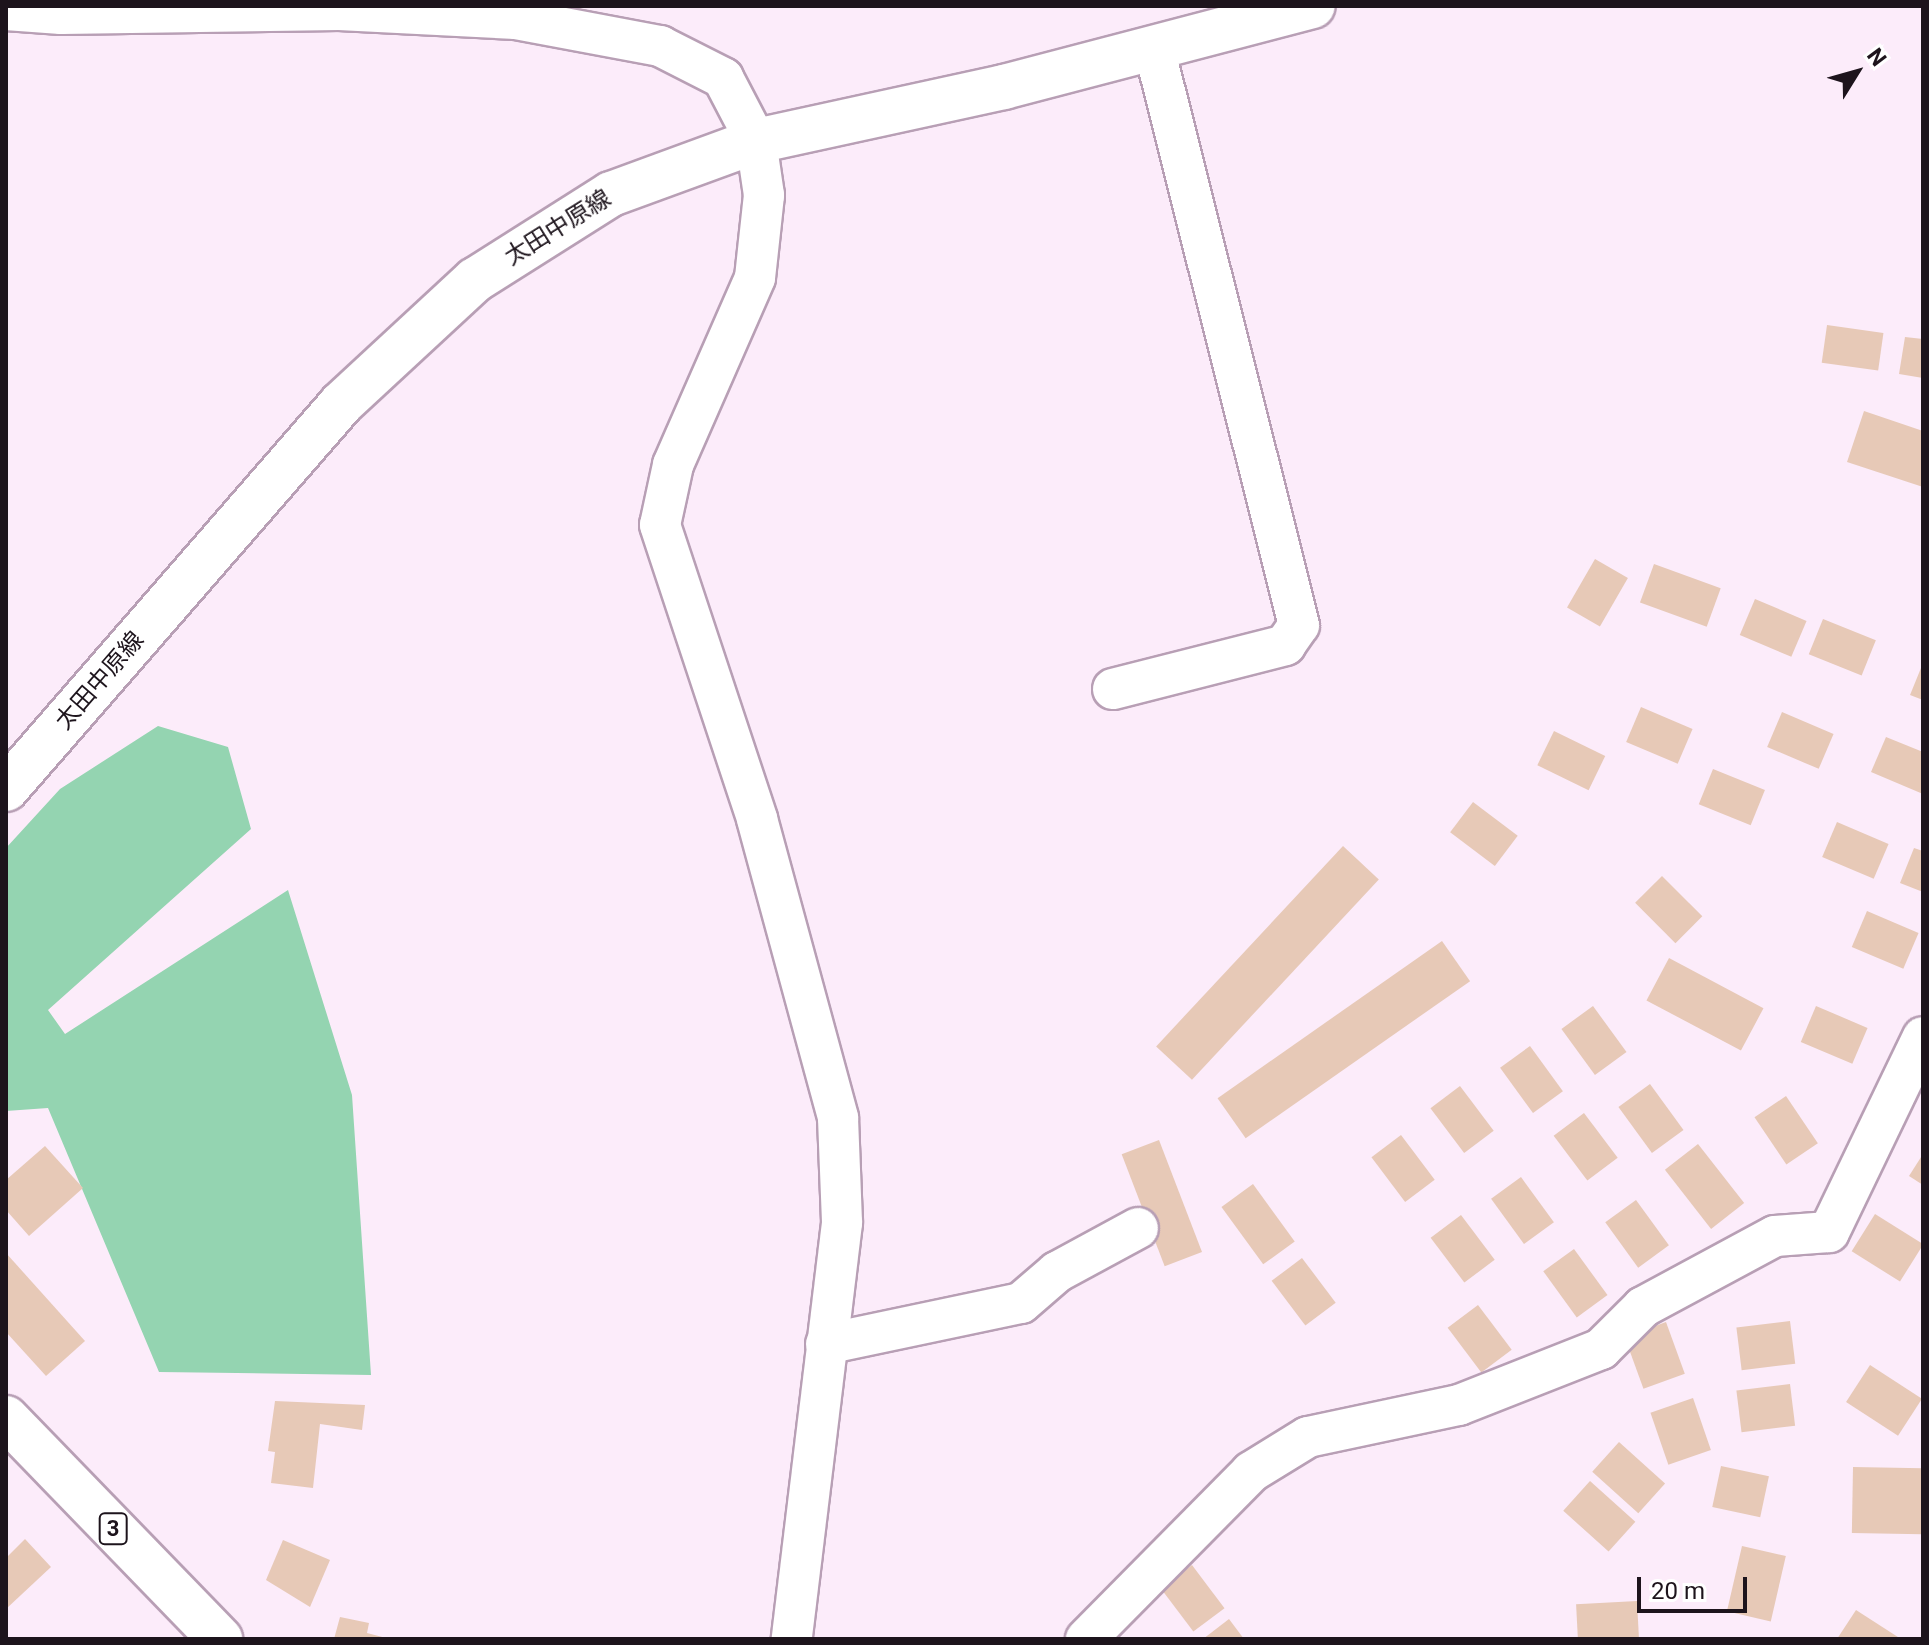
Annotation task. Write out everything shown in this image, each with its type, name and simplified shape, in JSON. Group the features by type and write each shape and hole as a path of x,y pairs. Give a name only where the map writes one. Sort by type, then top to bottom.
{"main road":[{"name":"太田中原線","path":"6,789 341,404 475,280 611,194 756,141 1004,87 1313,6"},
{"name":"3","path":"6,1418 220,1639"}],"street":[{"path":"6,10 61,14 340,8 516,19 660,46 723,78 756,141 764,195 755,278 673,465 660,525 757,819 838,1118 842,1223 792,1639"},
{"path":"1113,689 1285,645 1299,625 1154,48"},
{"path":"1086,1639 1251,1472 1308,1437 1459,1405 1601,1349 1643,1307 1775,1236 1829,1232 1923,1037"},
{"path":"826,1344 1021,1303 1057,1272 1138,1228"}],"green space":[{"path":"158,726 228,747 251,829 48,1010 65,1034 288,890 352,1095 371,1375 159,1372 48,1108 6,1111 6,848 60,789"}],"building":[{"path":"1827,325 1883,333 1878,371 1822,363"},
{"path":"1905,337 1923,339 1923,378 1899,374"},
{"path":"1864,411 1923,431 1923,487 1847,462"},
{"path":"1595,559 1628,578 1600,626 1567,607"},
{"path":"1654,564 1721,588 1707,627 1640,603"},
{"path":"1755,599 1807,621 1791,657 1740,635"},
{"path":"1823,619 1876,640 1862,676 1809,654"},
{"path":"1923,663 1923,700 1910,695"},
{"path":"1641,707 1693,729 1678,764 1626,742"},
{"path":"1782,712 1834,734 1819,769 1767,747"},
{"path":"1554,731 1605,756 1589,790 1537,765"},
{"path":"1886,737 1923,752 1923,794 1871,772"},
{"path":"1713,769 1765,790 1751,825 1699,804"},
{"path":"1473,802 1518,836 1495,866 1450,832"},
{"path":"1837,822 1889,844 1874,879 1822,857"},
{"path":"1343,846 1379,879 1192,1080 1156,1046"},
{"path":"1914,848 1923,851 1923,892 1900,883"},
{"path":"1662,876 1702,916 1675,943 1635,903"},
{"path":"1867,911 1919,933 1903,969 1852,947"},
{"path":"1442,941 1470,981 1246,1138 1218,1098"},
{"path":"1669,958 1763,1008 1741,1051 1646,1000"},
{"path":"1593,1006 1627,1052 1595,1075 1561,1029"},
{"path":"1816,1006 1868,1028 1852,1064 1801,1042"},
{"path":"1530,1046 1563,1091 1533,1113 1500,1068"},
{"path":"1650,1084 1684,1130 1652,1153 1618,1107"},
{"path":"1460,1086 1494,1131 1464,1153 1430,1108"},
{"path":"1786,1096 1818,1143 1786,1165 1754,1117"},
{"path":"1584,1113 1618,1158 1587,1181 1554,1136"},
{"path":"1401,1135 1435,1180 1405,1202 1371,1157"},
{"path":"1159,1140 1202,1252 1165,1266 1122,1154"},
{"path":"1698,1144 1744,1203 1711,1229 1665,1170"},
{"path":"45,1146 83,1188 29,1236 6,1210 6,1180"},
{"path":"1923,1154 1923,1185 1909,1176"},
{"path":"1521,1177 1554,1222 1524,1244 1491,1199"},
{"path":"1253,1184 1295,1241 1263,1264 1221,1207"},
{"path":"1636,1200 1669,1245 1638,1268 1605,1222"},
{"path":"1875,1214 1923,1244 1900,1282 1852,1251"},
{"path":"1461,1215 1495,1260 1464,1283 1431,1238"},
{"path":"1574,1249 1608,1295 1577,1317 1543,1271"},
{"path":"6,1253 85,1341 46,1376 6,1332"},
{"path":"1302,1258 1336,1303 1305,1326 1272,1281"},
{"path":"1478,1305 1512,1350 1481,1373 1448,1328"},
{"path":"1790,1321 1795,1364 1742,1370 1736,1328"},
{"path":"1666,1322 1685,1374 1643,1389 1625,1337"},
{"path":"1870,1365 1922,1399 1898,1436 1846,1402"},
{"path":"1790,1384 1795,1426 1742,1432 1736,1391"},
{"path":"1693,1398 1711,1450 1668,1465 1650,1413"},
{"path":"275,1401 365,1405 362,1430 320,1424 313,1488 271,1483 275,1452 268,1451"},
{"path":"1619,1442 1665,1483 1638,1513 1592,1472"},
{"path":"1721,1466 1769,1476 1760,1517 1712,1507"},
{"path":"1853,1467 1923,1468 1922,1534 1852,1533"},
{"path":"1590,1481 1635,1522 1609,1552 1563,1511"},
{"path":"25,1539 51,1567 6,1609 6,1558"},
{"path":"283,1540 330,1560 310,1607 266,1580"},
{"path":"1742,1546 1786,1556 1771,1621 1727,1611"},
{"path":"1192,1565 1224,1608 1193,1632 1161,1588"},
{"path":"1637,1601 1639,1639 1578,1639 1576,1604"},
{"path":"1856,1610 1901,1639 1837,1639"},
{"path":"340,1617 369,1623 367,1633 390,1639 334,1639"},
{"path":"1229,1619 1244,1639 1203,1639"}]}
